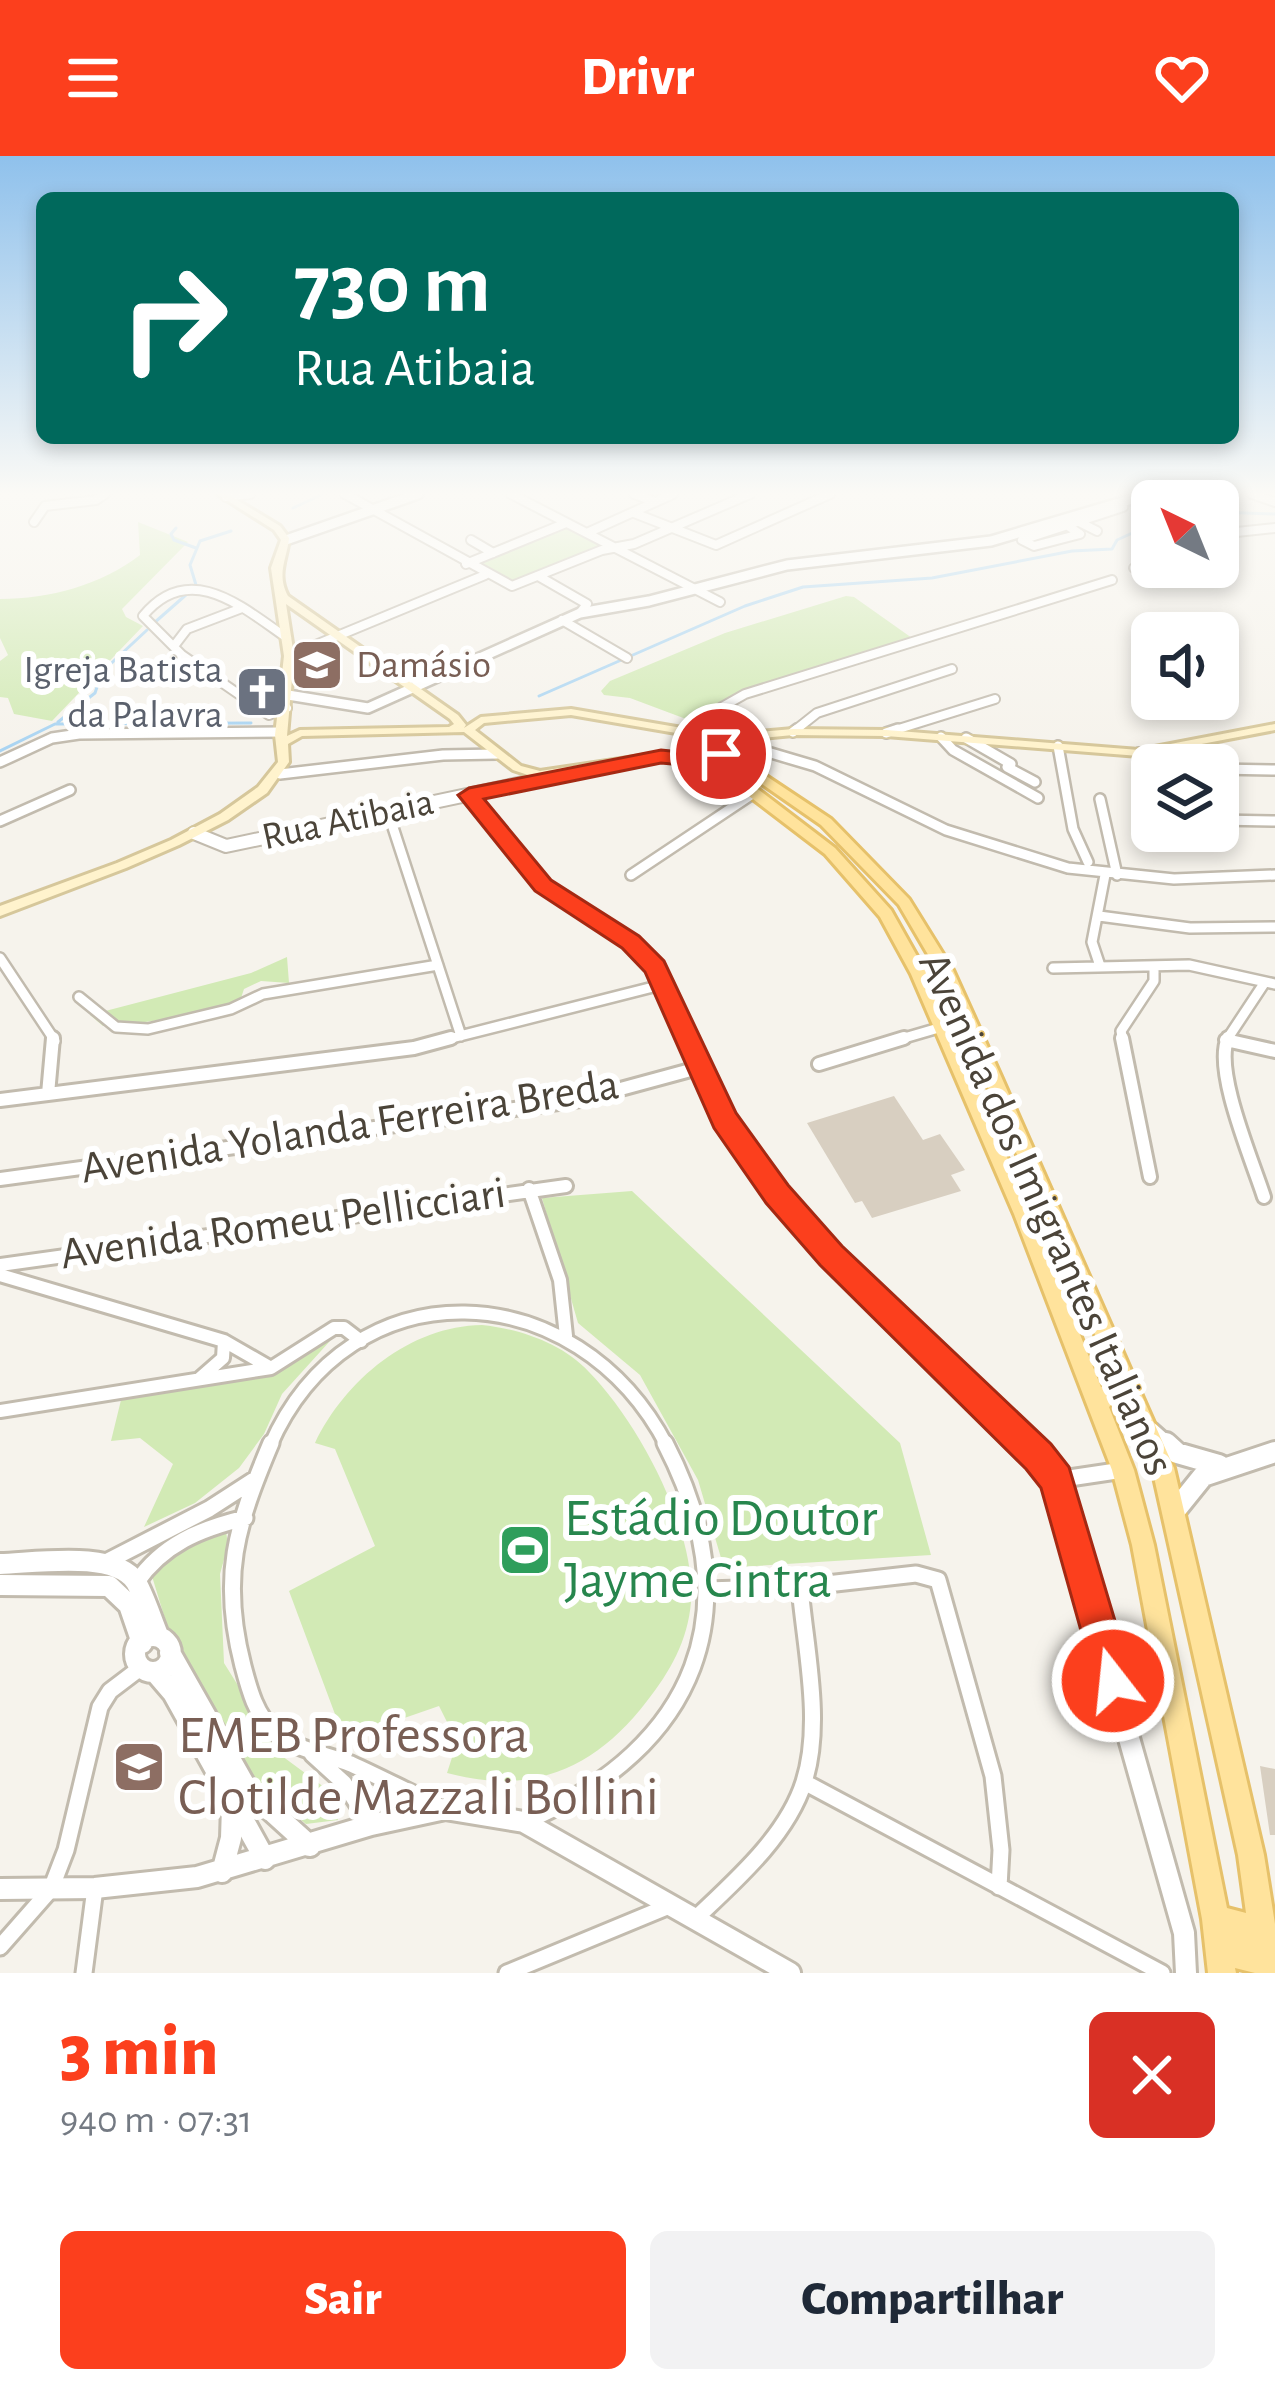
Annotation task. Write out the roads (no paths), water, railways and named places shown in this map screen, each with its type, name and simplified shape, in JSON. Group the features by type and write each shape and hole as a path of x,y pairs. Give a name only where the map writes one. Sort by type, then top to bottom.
{"main road":[{"path":"3,905 194,833 241,810 280,774 289,656 278,579"},
{"path":"278,586 281,596 441,708 460,725 452,730"},
{"path":"280,608 298,608"},
{"path":"441,708 494,718"},
{"name":"Avenida dos Imigrantes Italianos","path":"468,730 477,721 494,718 584,713 714,740 746,768 826,822 904,902 951,984 1147,1424 1174,1512 1269,1967"},
{"path":"285,721 300,733 468,730 527,773 566,774"},
{"name":"Rua Atibaia","path":"1200,744 1275,727"},
{"name":"Rua Atibaia","path":"714,740 748,743 788,732"},
{"name":"Rua Atibaia","path":"566,774 661,756 691,761 714,740 788,732 924,735 1131,752"},
{"name":"Avenida dos Imigrantes Italianos","path":"691,761 754,794 842,862 886,914 920,974 1023,1214 1123,1470 1143,1545 1221,1962"},
{"path":"842,862 872,867"},
{"path":"920,974 939,974 951,984"},
{"path":"1023,1214 1042,1219 1052,1214"},
{"path":"1099,1402 1108,1392 1116,1393 1147,1424"},
{"path":"1216,1919 1264,1931"},
{"path":"1221,1962 1269,1967"}],"street":[{"path":"289,656 476,579"},
{"path":"494,579 512,586 534,579"},
{"path":"543,579 587,604 580,613"},
{"path":"675,579 720,602"},
{"path":"0,762 52,738 285,721 361,709 580,613 737,579"},
{"path":"714,740 726,704 760,689 1112,580"},
{"path":"285,721 251,704 147,624 143,616 148,608 180,591 210,589 287,638"},
{"path":"174,646 181,633 201,621 243,608"},
{"path":"562,620 627,658"},
{"path":"788,732 817,713 952,669"},
{"path":"886,734 995,699"},
{"path":"251,704 285,721"},
{"path":"924,735 924,727 937,718"},
{"path":"941,737 953,749 1035,782"},
{"path":"966,738 1006,768"},
{"path":"748,743 791,757"},
{"path":"748,743 791,757 893,808 969,838 1111,875 1174,879 1275,875"},
{"path":"1058,746 1073,830 1088,862"},
{"path":"746,768 766,750"},
{"path":"280,774 346,770 455,753 500,756 514,778 491,790"},
{"path":"1023,756 1006,768 1004,781 1038,798"},
{"path":"1239,769 1275,770"},
{"name":"Rua Atibaia","path":"194,833 226,846 566,774"},
{"path":"0,821 70,790"},
{"path":"631,875 754,794"},
{"path":"469,795 543,885 630,942 656,967 724,1120 777,1194 831,1256 1038,1456 1056,1480 1184,1934 1186,1973"},
{"path":"1100,800 1111,875 1092,942 1100,967"},
{"path":"387,809 461,1036"},
{"path":"1239,820 1275,820"},
{"path":"1099,916 1190,928 1275,927"},
{"path":"0,958 56,1043 47,1094"},
{"path":"79,997 126,1031 183,1023 263,994 438,964"},
{"path":"1053,968 1189,965 1270,983 1226,1040 1228,1083 1264,1197"},
{"path":"1150,1177 1121,1031 1154,981 1154,966"},
{"path":"0,1100 414,1048 664,984"},
{"path":"819,1064 942,1027"},
{"path":"1226,1040 1275,1051"},
{"name":"Avenida Yolanda Ferreira Breda","path":"0,1179 580,1100 698,1068"},
{"name":"Avenida Romeu Pellicciari","path":"0,1265 566,1186"},
{"path":"529,1189 560,1280 566,1336"},
{"path":"49,1291 38,1283 38,1274 53,1256"},
{"path":"0,1275 224,1341 271,1368"},
{"path":"524,1822 570,1804 621,1772 656,1739 691,1676 706,1590 695,1530 663,1433 642,1403 566,1336 522,1318 470,1312 394,1324 333,1362 292,1406 257,1478 245,1518 230,1572 232,1616 245,1678 275,1733 445,1809 524,1822 790,1973"},
{"path":"0,1411 271,1368 334,1328 344,1328 361,1341"},
{"path":"196,1382 224,1358 224,1341"},
{"path":"1147,1424 1177,1453 1220,1465"},
{"path":"1174,1512 1190,1485 1220,1465 1275,1452"},
{"path":"1056,1480 1123,1470"},
{"path":"107,1562 257,1478"},
{"path":"136,1583 157,1553 209,1527 245,1518"},
{"path":"0,1564 107,1562 124,1569 136,1583 157,1644 147,1670 110,1690 100,1707 66,1850 51,1889 0,1947"},
{"path":"706,1590 800,1587 926,1574 945,1592 986,1751 1003,1850 999,1887"},
{"path":"0,1585 94,1584 122,1593 247,1790 310,1846"},
{"path":"694,1919 752,1863 804,1782 807,1719 800,1587"},
{"path":"157,1644 136,1654 173,1693 265,1859"},
{"path":"305,1748 344,1783 371,1825"},
{"path":"804,1782 1162,1973"},
{"path":"222,1872 231,1838 232,1801"},
{"path":"0,1889 95,1888 222,1872 371,1825 445,1809"},
{"path":"84,1973 95,1888"},
{"path":"507,1973 669,1906"}],"waterway":[{"path":"194,579 196,585"},
{"path":"539,696 745,606 803,587 921,579"},
{"path":"154,623 187,594"},
{"path":"58,722 95,693 102,672 147,630"},
{"path":"0,751 55,724 251,723"}],"place":[{"name":"Damásio","path":"317,665"},
{"name":"Igreja Batista da Palavra","path":"262,692"},
{"name":"Estádio Doutor Jayme Cintra","path":"525,1550"},
{"name":"EMEB Professora Clotilde Mazzali Bollini","path":"139,1767"}]}
